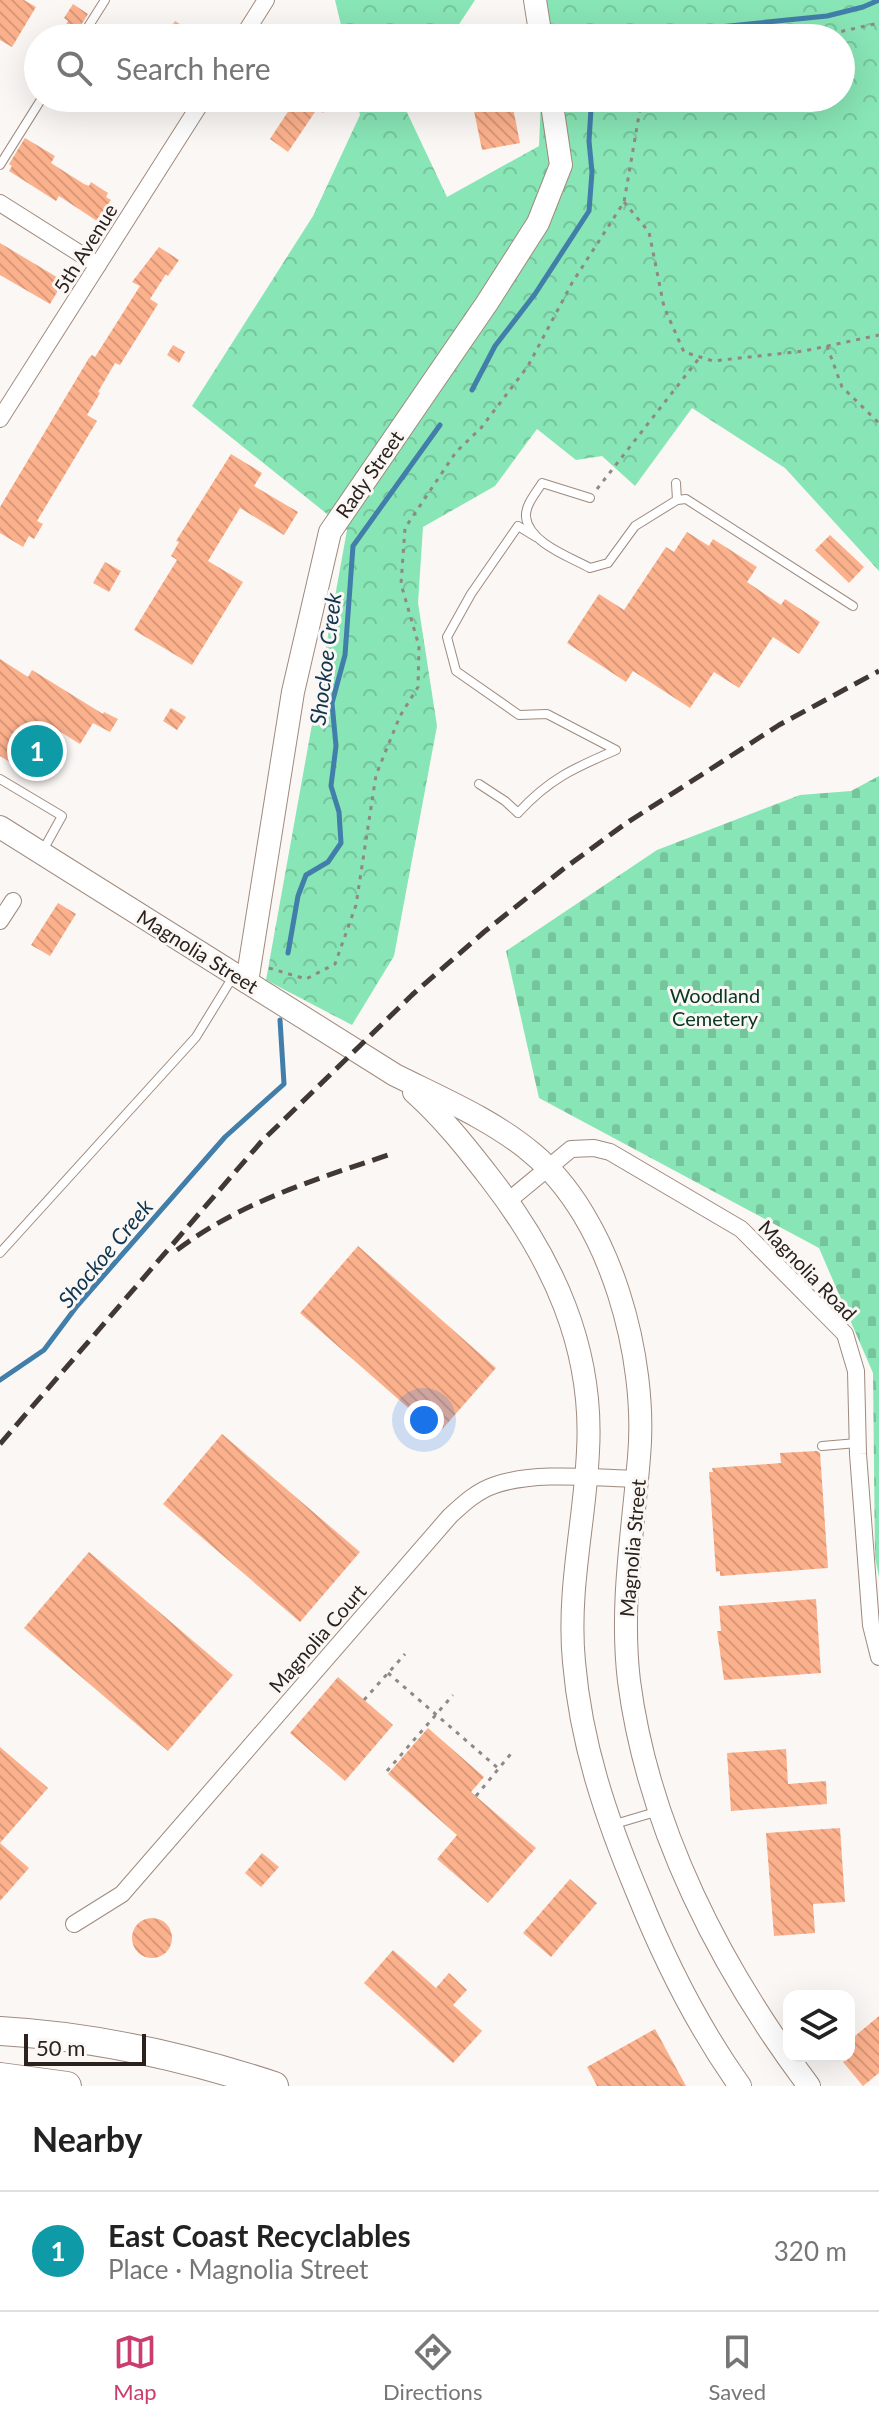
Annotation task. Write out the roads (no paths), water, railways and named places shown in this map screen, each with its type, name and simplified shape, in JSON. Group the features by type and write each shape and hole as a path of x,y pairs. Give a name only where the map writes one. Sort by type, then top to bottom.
{"highway":[{"path":"0,2031 122,2046 235,2073 274,2086"},
{"path":"0,2077 67,2086"}],"main road":[{"path":"535,0 539,24"},
{"name":"Rady Street","path":"243,973 293,692 330,532 538,223 561,165 553,112"},
{"name":"Magnolia Street","path":"0,827 243,973 395,1075 512,1138 547,1167 572,1199 596,1240 627,1319 634,1345 641,1400 637,1479 627,1566 626,1649 638,1733 660,1811 690,1887 756,2010 809,2086"},
{"name":"Magnolia Street","path":"395,1075 441,1117 508,1201 553,1274 573,1326 583,1366 588,1407 586,1478 573,1603 573,1658 586,1745 610,1825 671,1968 701,2025 740,2086"}],"street":[{"path":"251,24 266,0"},
{"name":"5th Avenue","path":"0,419 195,112"},
{"path":"0,203 98,265"},
{"path":"0,921 13,901"},
{"name":"Magnolia Road","path":"508,1201 571,1149 594,1148 610,1152 741,1229 845,1334 856,1371 871,1625 879,1657"},
{"name":"Magnolia Court","path":"74,1924 122,1894 470,1497 493,1485 519,1479 637,1479"}],"lane":[{"path":"90,24 105,0"},
{"path":"0,165 33,112"},
{"path":"536,537 526,518 529,504 542,483 590,498"},
{"path":"676,483 677,500"},
{"path":"479,784 518,813 561,775 616,750 547,714 519,715 456,671 447,637 471,594 518,526 590,568 608,563 635,526 677,500 686,499 853,606"},
{"path":"0,779 62,816 41,853"},
{"path":"0,1253 196,1037 243,973"},
{"path":"822,1446 858,1443"},
{"path":"610,1825 660,1811"}],"waterway":[{"name":"Shockoe Creek","path":"748,24 827,16 879,0"},
{"name":"Shockoe Creek","path":"472,390 495,346 535,294 589,211 591,112"},
{"name":"Shockoe Creek","path":"288,953 298,896 306,875 328,862 341,843 339,812 331,786 336,746 332,703 345,655 353,546 440,425"},
{"name":"Shockoe Creek","path":"0,1380 44,1350 77,1306 225,1137 284,1084 280,1020"}],"railway":[{"path":"0,1444 261,1142 412,995 484,932 625,824 779,725 879,671"},
{"path":"177,1250 252,1205 388,1155"}],"place":[{"name":"East Coast Recyclables","path":"37,751"}],"park label":[{"name":"Woodland Cemetery","path":"715,1006"}]}
